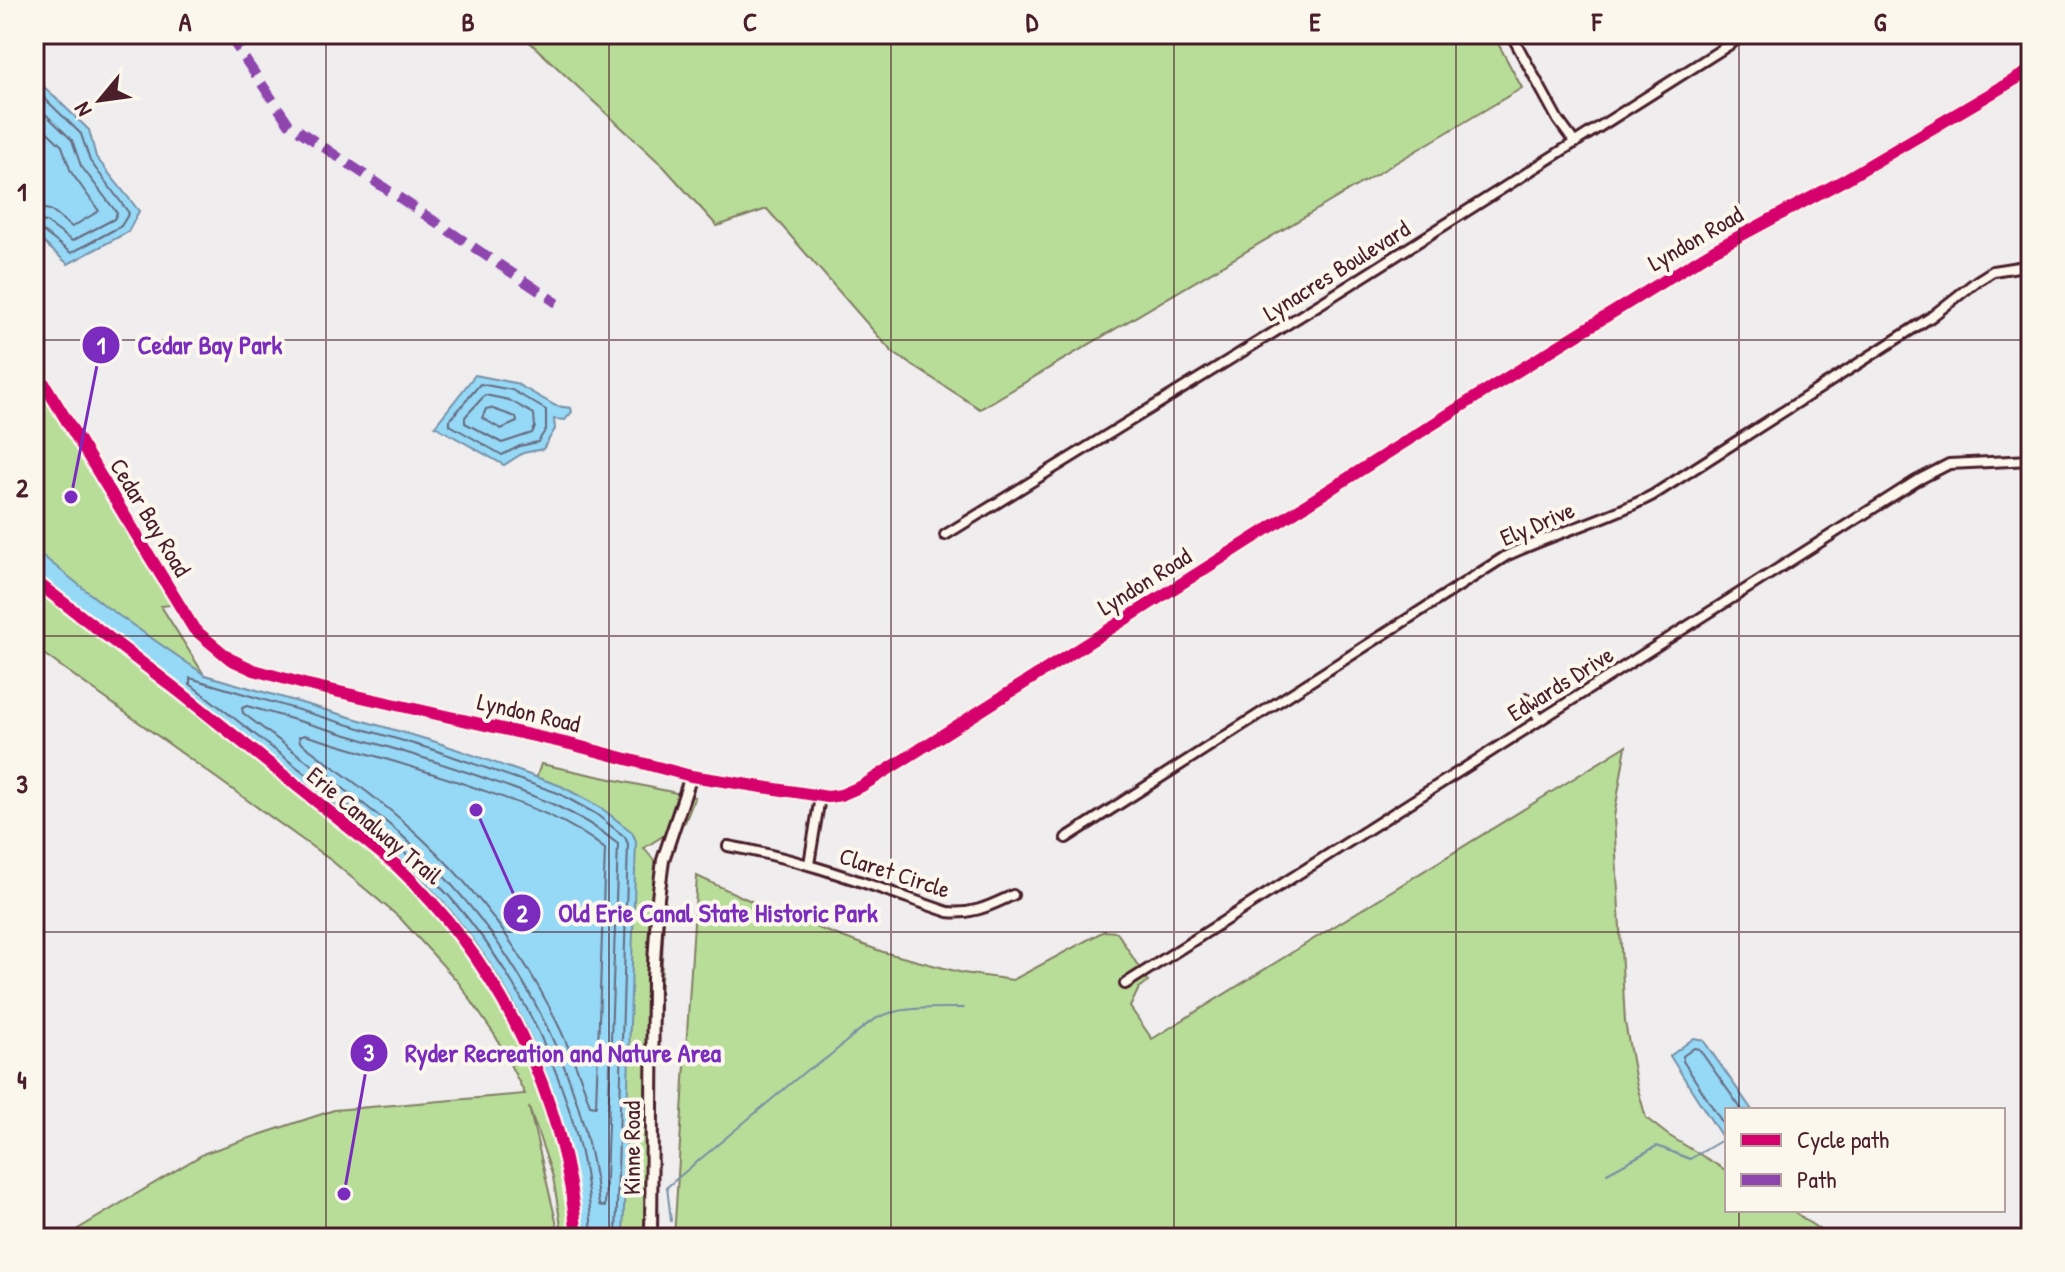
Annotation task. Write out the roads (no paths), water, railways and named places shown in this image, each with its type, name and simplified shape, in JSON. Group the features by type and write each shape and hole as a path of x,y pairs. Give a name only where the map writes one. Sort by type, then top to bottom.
{"street":[{"path":"1511,34 1558,120 1575,143"},
{"name":"Lynacres Boulevard","path":"945,535 1746,34"},
{"name":"Lyndon Road","path":"210,645 254,670 304,684 574,745 691,776 820,797 841,795 862,786 1702,257 1846,179 2031,70"},
{"name":"Ely Drive","path":"1066,838 1506,556 1542,538 1628,508 1653,495 1931,317 1993,271 2031,265"},
{"name":"Cedar Bay Road","path":"34,367 178,606 210,645"},
{"name":"Edwards Drive","path":"1125,984 1935,470 1968,461 2031,460"},
{"path":"1527,699 1540,720"},
{"name":"Kinne Road","path":"651,1238 653,995 658,898 663,860 691,776"},
{"name":"Claret Circle","path":"809,864 820,797"},
{"name":"Claret Circle","path":"728,846 809,864 948,912 964,914 980,911 1013,895"}],"water":[{"path":"34,72 42,85 89,130 96,157 139,211 128,232 68,264 34,234"},
{"path":"475,375 515,383 556,406 571,408 572,412 565,420 554,419 555,429 543,449 523,453 504,465 435,426"},
{"path":"34,549 108,608 205,675 436,742 561,786 600,807 632,832 636,841 623,1238 584,1238 568,1145 541,1060 500,979 444,903 410,867 372,834 129,649 34,572"},
{"path":"1694,1038 1703,1040 1751,1108 1725,1108 1725,1142 1670,1056"}],"waterway":[{"path":"671,1221 667,1187 808,1069 824,1060 869,1023 886,1014 908,1010 964,1008"},
{"path":"1607,1173 1657,1146 1690,1159 1724,1139"}],"place":[{"name":"Cedar Bay Park","path":"71,497"},
{"name":"Old Erie Canal State Historic Park","path":"476,810"},
{"name":"Ryder Recreation and Nature Area","path":"344,1194"}]}
